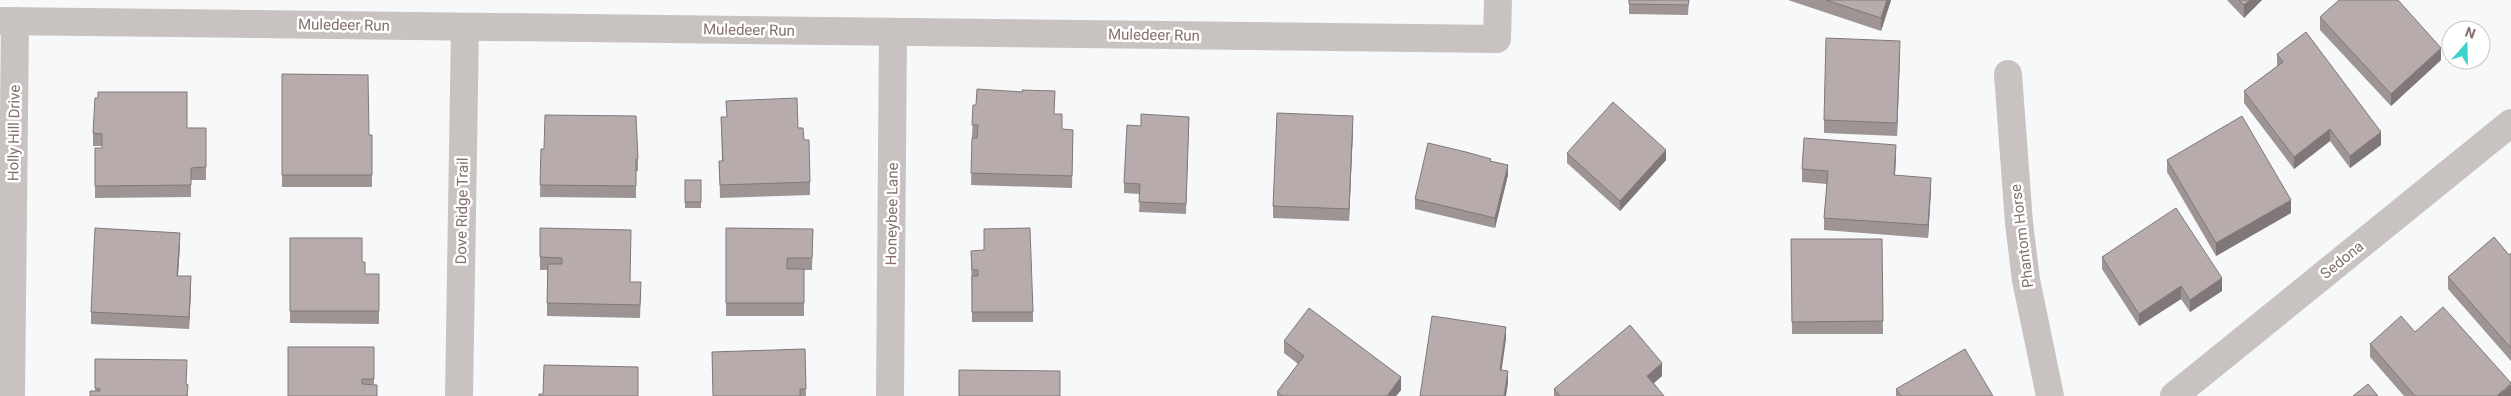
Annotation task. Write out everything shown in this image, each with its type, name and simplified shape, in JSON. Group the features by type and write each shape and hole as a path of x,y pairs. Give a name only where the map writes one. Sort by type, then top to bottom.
{"street":[{"name":"Muledeer Run","path":"8,21 1497,39 1498,0"},
{"name":"Holly Hill Drive","path":"8,21 11,396"},
{"name":"Dove Ridge Trail","path":"459,396 465,27"},
{"name":"Honeybee Lane","path":"890,396 893,32"},
{"name":"Phantom Horse","path":"2008,74 2019,223 2025,271 2050,396"},
{"name":"Sedona","path":"2174,396 2511,123"}],"building":[{"path":"1629,0 1689,0 1688,5 1629,4"},
{"path":"1826,0 1887,0 1881,18"},
{"path":"2239,0 2250,0 2244,5"},
{"path":"2339,0 2398,0 2441,48 2391,94 2320,17"},
{"path":"2306,32 2381,132 2350,156 2330,129 2294,157 2244,91 2283,62 2277,54"},
{"path":"1826,38 1900,41 1897,123 1824,120"},
{"path":"282,74 368,75 369,135 372,135 372,175 282,175"},
{"path":"977,89 1023,92 1022,90 1055,91 1054,114 1062,114 1062,129 1073,130 1072,176 971,173 972,138 977,138 978,125 972,125 973,105 976,105"},
{"path":"98,92 187,92 187,128 206,128 206,167 191,168 191,185 95,186 95,148 102,148 102,134 93,133 95,98 98,98"},
{"path":"797,98 798,128 803,128 804,140 809,140 810,182 720,185 719,161 723,161 721,117 727,117 726,101"},
{"path":"1613,102 1666,150 1620,201 1567,153"},
{"path":"1277,113 1353,116 1349,209 1273,206"},
{"path":"1141,114 1189,117 1186,204 1139,202 1140,184 1124,183 1127,125 1141,126"},
{"path":"545,115 636,116 638,159 636,159 636,186 540,185 541,149 544,149"},
{"path":"2242,116 2291,200 2216,243 2167,160"},
{"path":"1804,138 1896,145 1894,175 1931,178 1928,225 1824,218 1828,171 1802,169"},
{"path":"1428,143 1508,165 1495,218 1415,199"},
{"path":"685,180 701,180 701,202 685,202"},
{"path":"2176,208 2222,278 2190,300 2181,286 2139,314 2102,257"},
{"path":"95,228 180,233 177,276 191,276 189,317 91,312"},
{"path":"540,228 631,230 630,282 641,282 640,305 547,303 548,264 562,264 562,258 540,257"},
{"path":"726,228 813,229 812,258 787,258 787,269 804,269 804,303 726,303"},
{"path":"1030,228 1033,312 972,312 972,276 978,276 978,270 972,270 971,251 984,250 984,229"},
{"path":"2494,237 2509,255 2511,253 2511,348 2448,277"},
{"path":"290,238 362,238 362,262 365,262 365,274 379,274 379,311 290,311"},
{"path":"1791,239 1882,239 1883,321 1792,322"},
{"path":"2443,307 2511,383 2497,396 2415,396 2370,344 2401,316 2415,332"},
{"path":"1309,308 1401,377 1387,396 1282,396 1277,392 1304,356 1284,341"},
{"path":"1432,316 1506,327 1500,370 1508,371 1504,396 1420,396"},
{"path":"1630,325 1662,363 1647,376 1664,396 1560,396 1554,389"},
{"path":"288,347 374,347 374,379 362,379 362,384 377,385 377,396 288,396"},
{"path":"805,349 806,389 800,389 800,396 713,396 712,352"},
{"path":"1965,349 1993,396 1901,396 1896,389"},
{"path":"95,359 187,360 187,396 90,396 90,391 100,391 100,389 95,388"},
{"path":"544,365 638,367 638,396 539,396 539,394 543,394"},
{"path":"959,370 1060,371 1060,396 959,396"},
{"path":"2368,384 2378,396 2353,396"}]}
